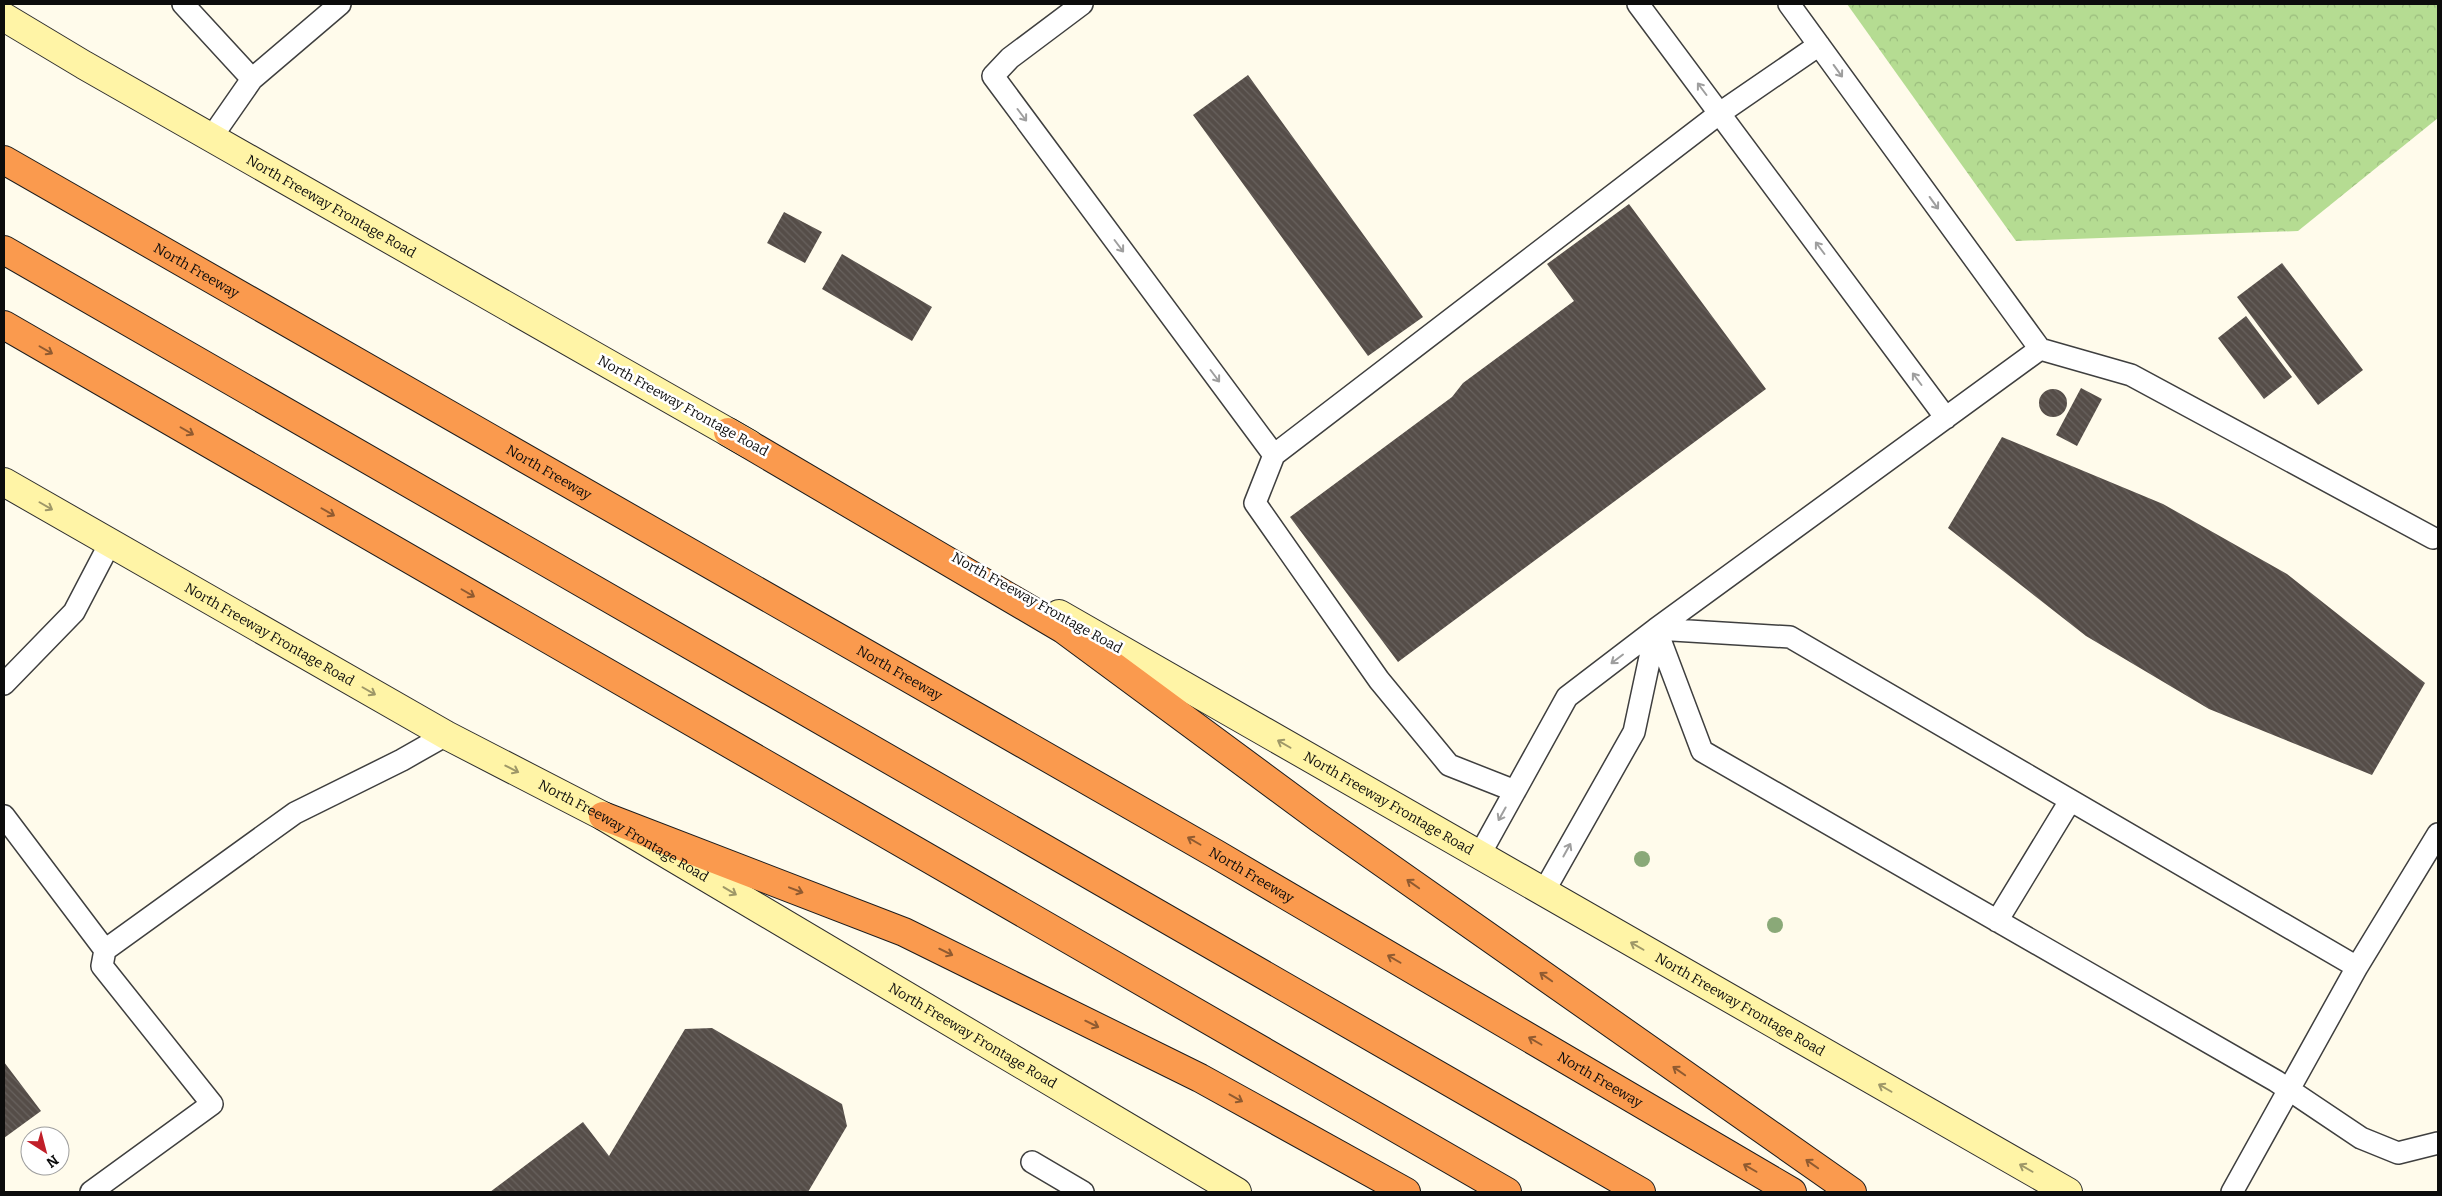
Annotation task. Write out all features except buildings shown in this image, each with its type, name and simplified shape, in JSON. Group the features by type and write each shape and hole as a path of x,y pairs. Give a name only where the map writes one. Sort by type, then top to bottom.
{"highway":[{"name":"North Freeway","path":"4,160 1216,854 1792,1192"},
{"path":"4,250 1641,1192"},
{"path":"4,325 1507,1192"},
{"path":"728,432 1063,629 1319,818 1852,1192"},
{"path":"604,816 904,932 1200,1078 1406,1192"}],"main road":[{"name":"North Freeway Frontage Road","path":"4,17 211,138 728,432 1050,609 2068,1192"},
{"name":"North Freeway Frontage Road","path":"4,482 446,735 604,816 1237,1192"}],"lane":[{"path":"183,4 252,79"},
{"path":"211,138 252,79 340,4"},
{"path":"1082,4 1010,58 993,76 1274,455"},
{"path":"1638,4 1946,418"},
{"path":"1789,4 2040,349 2131,375 2437,537"},
{"path":"1515,791 1449,765 1380,680 1255,503 1274,455 1720,114 1819,45"},
{"path":"1479,856 1567,697 1656,629 2040,349"},
{"path":"4,684 74,612 110,543"},
{"path":"1656,629 1790,637 2356,967"},
{"path":"1543,893 1634,732 1656,629"},
{"path":"1656,629 1702,751 2288,1088 2361,1138 2398,1153 2438,1143"},
{"path":"91,1192 212,1104 102,966 105,950 295,813 402,760 446,735"},
{"path":"1996,921 2070,801"},
{"path":"4,816 105,950"},
{"path":"2232,1192 2356,967 2436,843"},
{"path":"1032,1162 1083,1192"}],"green space":[{"path":"1847,4 2438,4 2438,118 2298,231 2016,241"}]}
